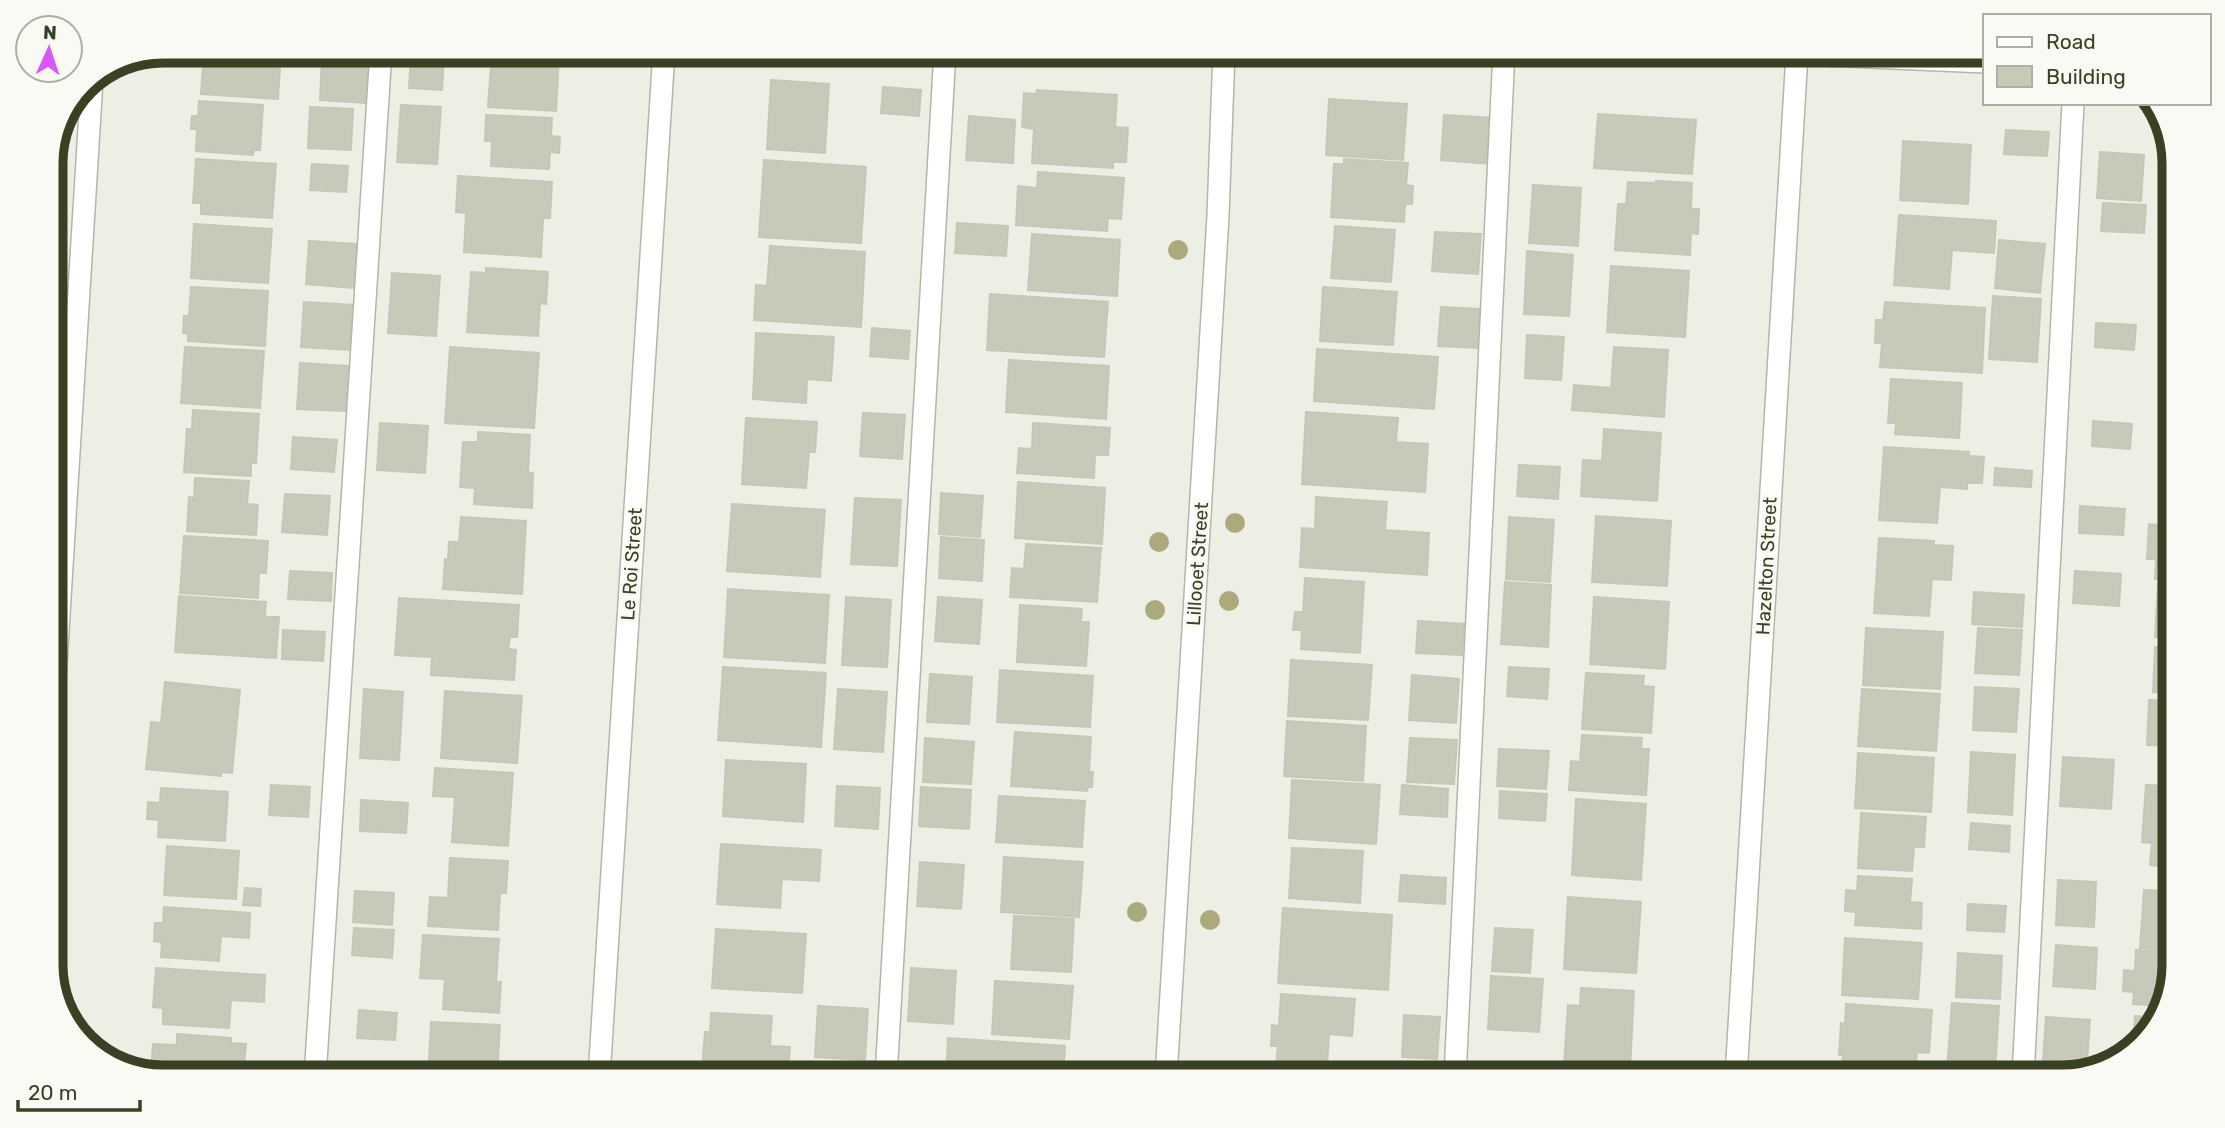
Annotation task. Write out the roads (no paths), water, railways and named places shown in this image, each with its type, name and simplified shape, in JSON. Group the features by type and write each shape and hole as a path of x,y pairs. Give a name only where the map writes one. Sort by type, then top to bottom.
{"street":[{"path":"316,1065 380,63"},
{"name":"Le Roi Street","path":"600,1065 663,63"},
{"path":"888,1065 944,63"},
{"name":"Lillooet Street","path":"1167,1065 1218,216 1224,63"},
{"path":"1456,1065 1503,63"},
{"name":"Hazelton Street","path":"1736,1065 1796,63"},
{"path":"63,550 91,93"},
{"path":"2025,1065 2073,105"}]}
